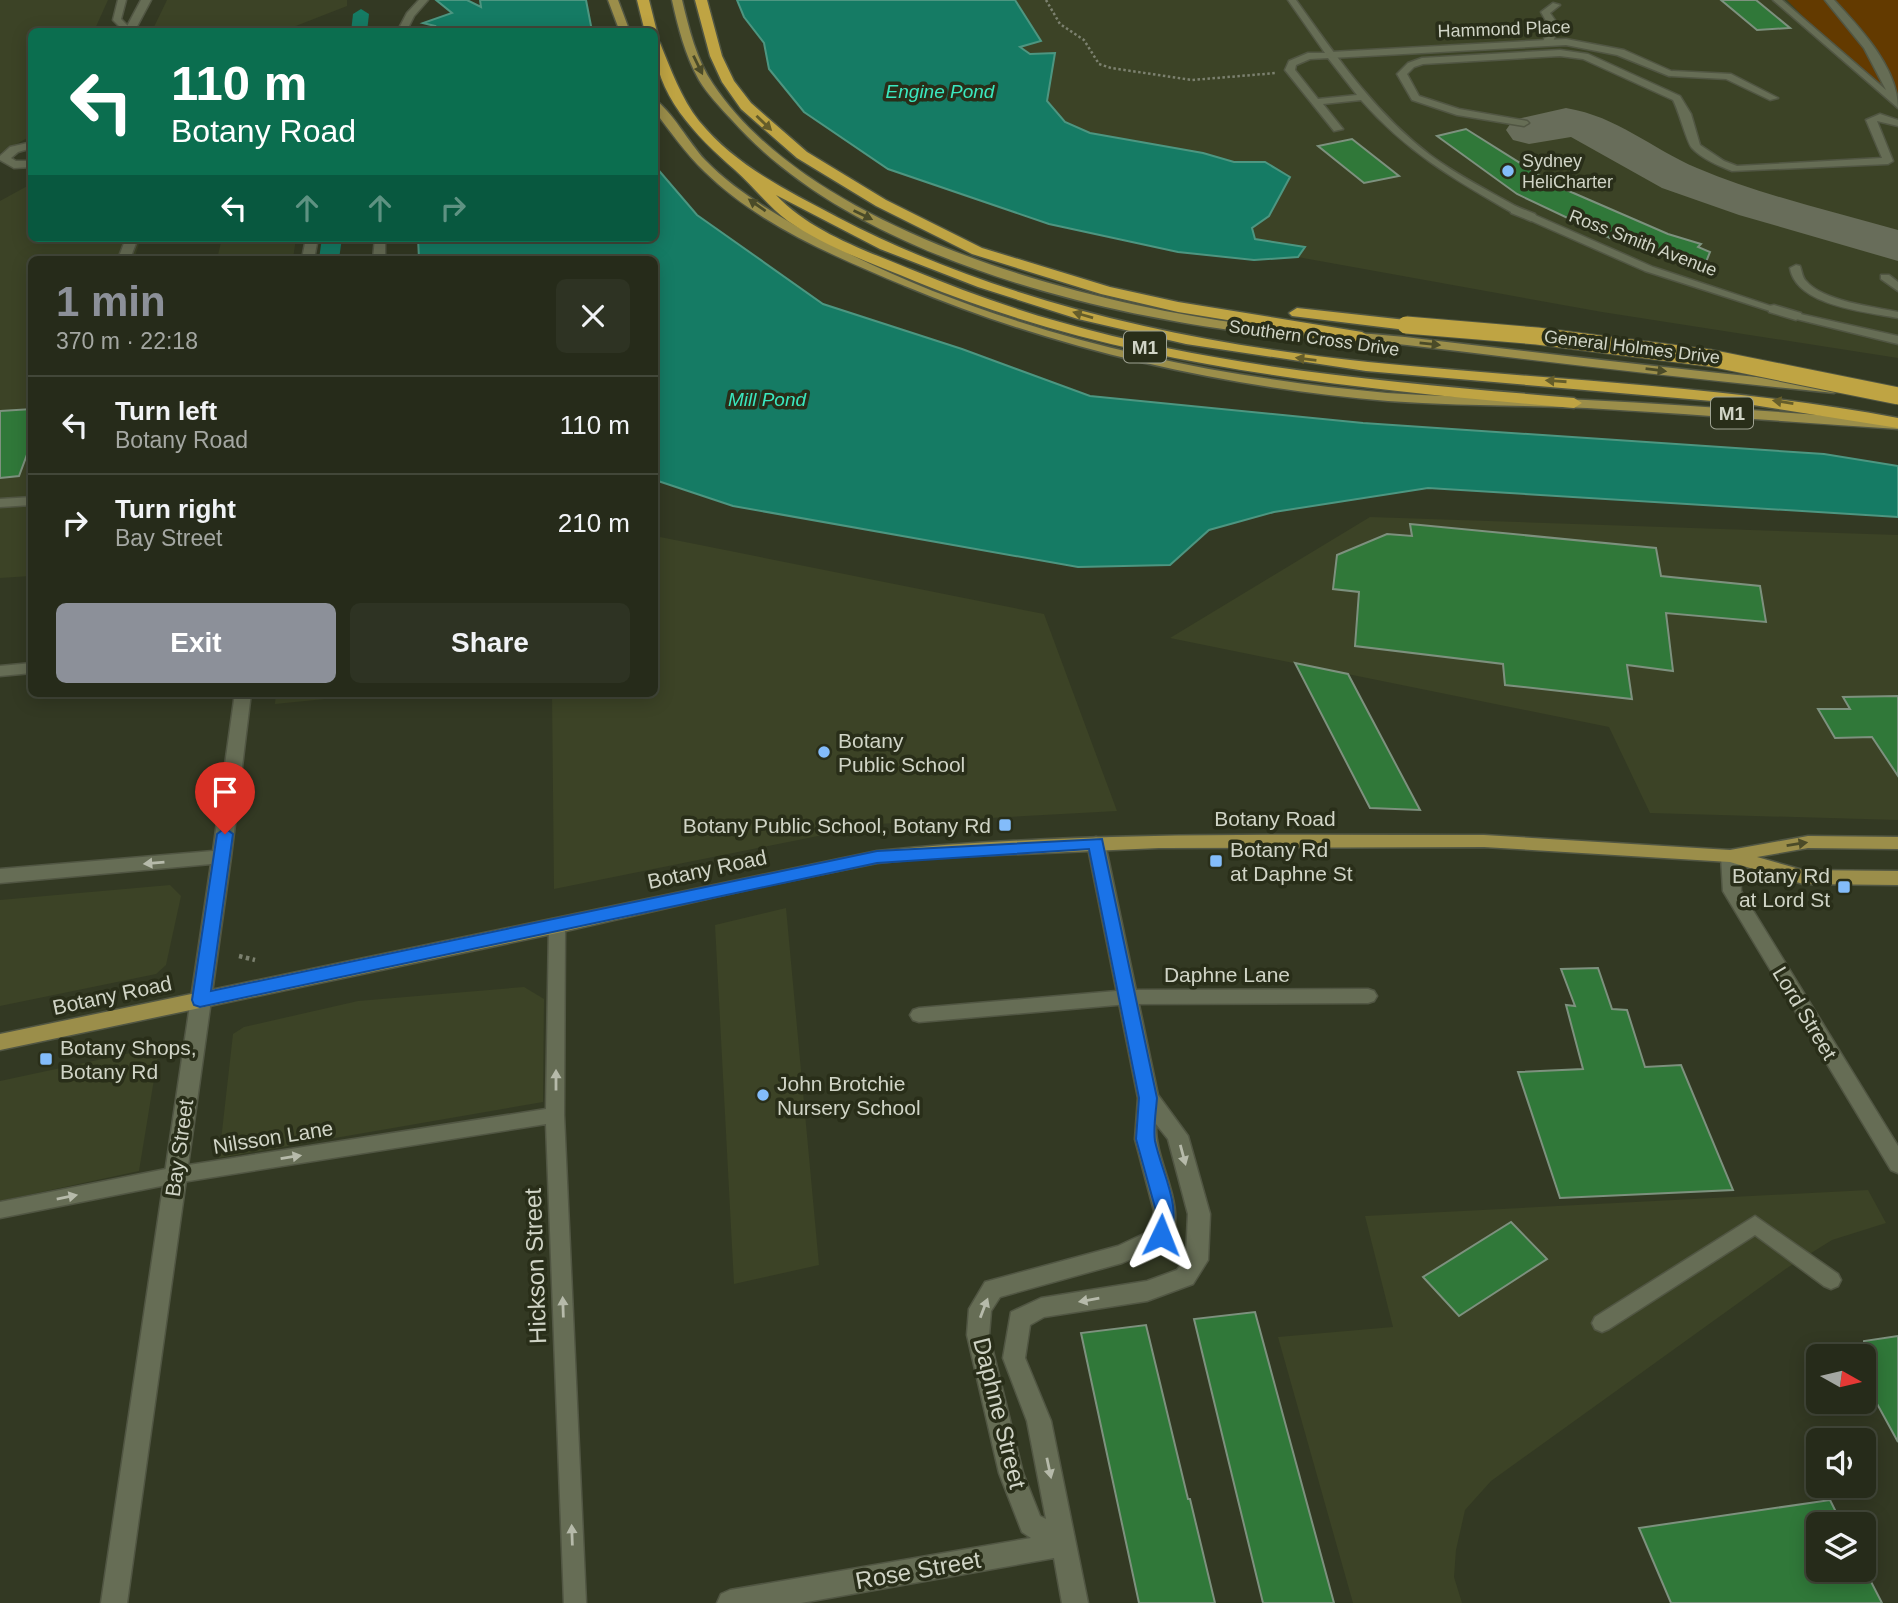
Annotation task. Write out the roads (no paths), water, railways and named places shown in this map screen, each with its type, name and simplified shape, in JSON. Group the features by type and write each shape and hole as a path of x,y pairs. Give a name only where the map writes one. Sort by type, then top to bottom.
{"highway":[{"path":"643,0 650,28"},
{"name":"M1","path":"701,0 716,56 727,82 754,114 802,155 838,179 924,223"},
{"name":"M1","path":"658,53 675,93 688,115 726,157 753,178 782,209 869,256 986,304 1071,331 1224,364 1303,377 1574,403"},
{"name":"Southern Cross Drive","path":"753,178 884,246 1019,297 1100,320 1196,341 1289,357 1374,367 1671,388 1756,398 1898,424"},
{"path":"924,223 977,251 1105,291 1178,307 1362,337"},
{"name":"Southern Cross Drive","path":"924,223 1141,286 1297,313 1537,336 1698,356 1898,396"}],"main road":[{"path":"612,0 623,28"},
{"name":"General Holmes Drive","path":"677,0 696,63 710,88 741,128 803,181 856,212 924,243 1074,294 1172,316 1245,328 1362,337 1898,396"},
{"path":"658,107 681,139 717,177 773,216 850,258 913,286 1002,319 1078,343 1288,385 1460,402 1574,403"},
{"name":"M1","path":"1574,403 1898,424"},
{"name":"Botany Road","path":"0,1042 877,857 1096,843 1484,841 1730,856 1803,877 1898,878"},
{"name":"Botany Road","path":"1730,856 1808,842 1898,843"}],"street":[{"path":"131,28 146,0"},
{"name":"Hammond Place","path":"1331,55 1548,42 1590,44 1620,52 1673,74"},
{"path":"4,159 28,147"},
{"path":"4,159 28,163"},
{"name":"Ross Smith Avenue","path":"1515,210 1531,217"},
{"name":"Ross Smith Avenue","path":"1774,309 1796,316"},
{"path":"0,503 28,501"},
{"path":"0,671 28,668"},
{"name":"Bay Street","path":"114,1603 140,1403 176,1175 242,697"},
{"name":"Daphne Street","path":"1065,1544 1031,1524 1011,1473 978,1335 980,1309 993,1289 1122,1254 1161,1235 1166,1211 1145,1139 1148,1098 1096,843"},
{"name":"Lord Street","path":"1730,856 1732,891 1898,1164"},
{"path":"0,876 222,857"},
{"name":"Daphne Street","path":"1074,1603 1065,1544 1038,1421 1014,1358 1019,1319 1041,1308 1147,1290 1185,1277 1197,1260 1199,1214 1178,1136 1148,1098"},
{"name":"Rose Street","path":"730,1603 1065,1544"}],"lane":[{"path":"122,0 117,20 126,28"},
{"path":"403,28 410,15 424,0"},
{"name":"Ross Smith Avenue","path":"1292,0 1361,97 1384,122 1421,153 1515,210"},
{"path":"1777,0 1897,104"},
{"path":"1829,0 1864,39 1884,71 1897,104"},
{"path":"1548,42 1554,26 1545,12 1556,5"},
{"path":"1524,123 1457,112 1415,98 1402,74 1411,65 1422,61 1560,54 1585,56 1677,98 1686,114 1695,146 1720,163 1736,169 1888,160 1871,120 1880,117 1898,123"},
{"path":"1331,55 1301,58 1292,62 1290,70 1338,129"},
{"path":"1673,74 1728,76 1773,98"},
{"path":"1315,102 1361,97"},
{"name":"Ross Smith Avenue","path":"1531,217 1649,268 1774,309"},
{"path":"1796,268 1798,281 1808,289 1829,298 1898,315"},
{"path":"1885,276 1898,288"},
{"name":"Ross Smith Avenue","path":"1796,316 1898,340"},
{"name":"Hickson Street","path":"557,926 555,1115 575,1603"},
{"name":"Daphne Lane","path":"919,1015 1128,997 1368,996"},
{"name":"Nilsson Lane","path":"0,1210 176,1175 555,1115"},
{"path":"1602,1323 1755,1224 1831,1280"}],"water":[{"path":"436,0 467,0 481,7 480,0 586,0 591,28 434,28 435,26 423,23 452,13"},
{"name":"Engine Pond","path":"737,0 1015,0 1041,41 1020,47 1030,54 1055,53 1047,101 1065,122 1090,133 1203,153 1234,162 1265,162 1290,177 1269,216 1252,228 1255,239 1305,247 1298,257 1254,260 1178,252 1049,224 888,169 804,112 769,69 764,43 744,17"},
{"name":"Mill Pond","path":"658,170 697,215 823,304 962,349 1090,396 1363,423 1824,454 1898,466 1898,517 1428,488 1274,512 1209,530 1170,565 1078,567 733,506 658,481 658,256 419,256 418,242 658,242"}],"waterway":[{"path":"359,28 361,14"},
{"path":"329,256 331,242"}],"place":[{"name":"Sydney HeliCharter","path":"1508,171"},
{"name":"Botany Public School","path":"824,752"},
{"name":"Botany Public School, Botany Rd","path":"1005,825"},
{"name":"Botany Rd at Daphne St","path":"1216,861"},
{"name":"Botany Rd at Lord St","path":"1844,887"},
{"name":"Botany Shops, Botany Rd","path":"46,1059"},
{"name":"John Brotchie Nursery School","path":"763,1095"}]}
